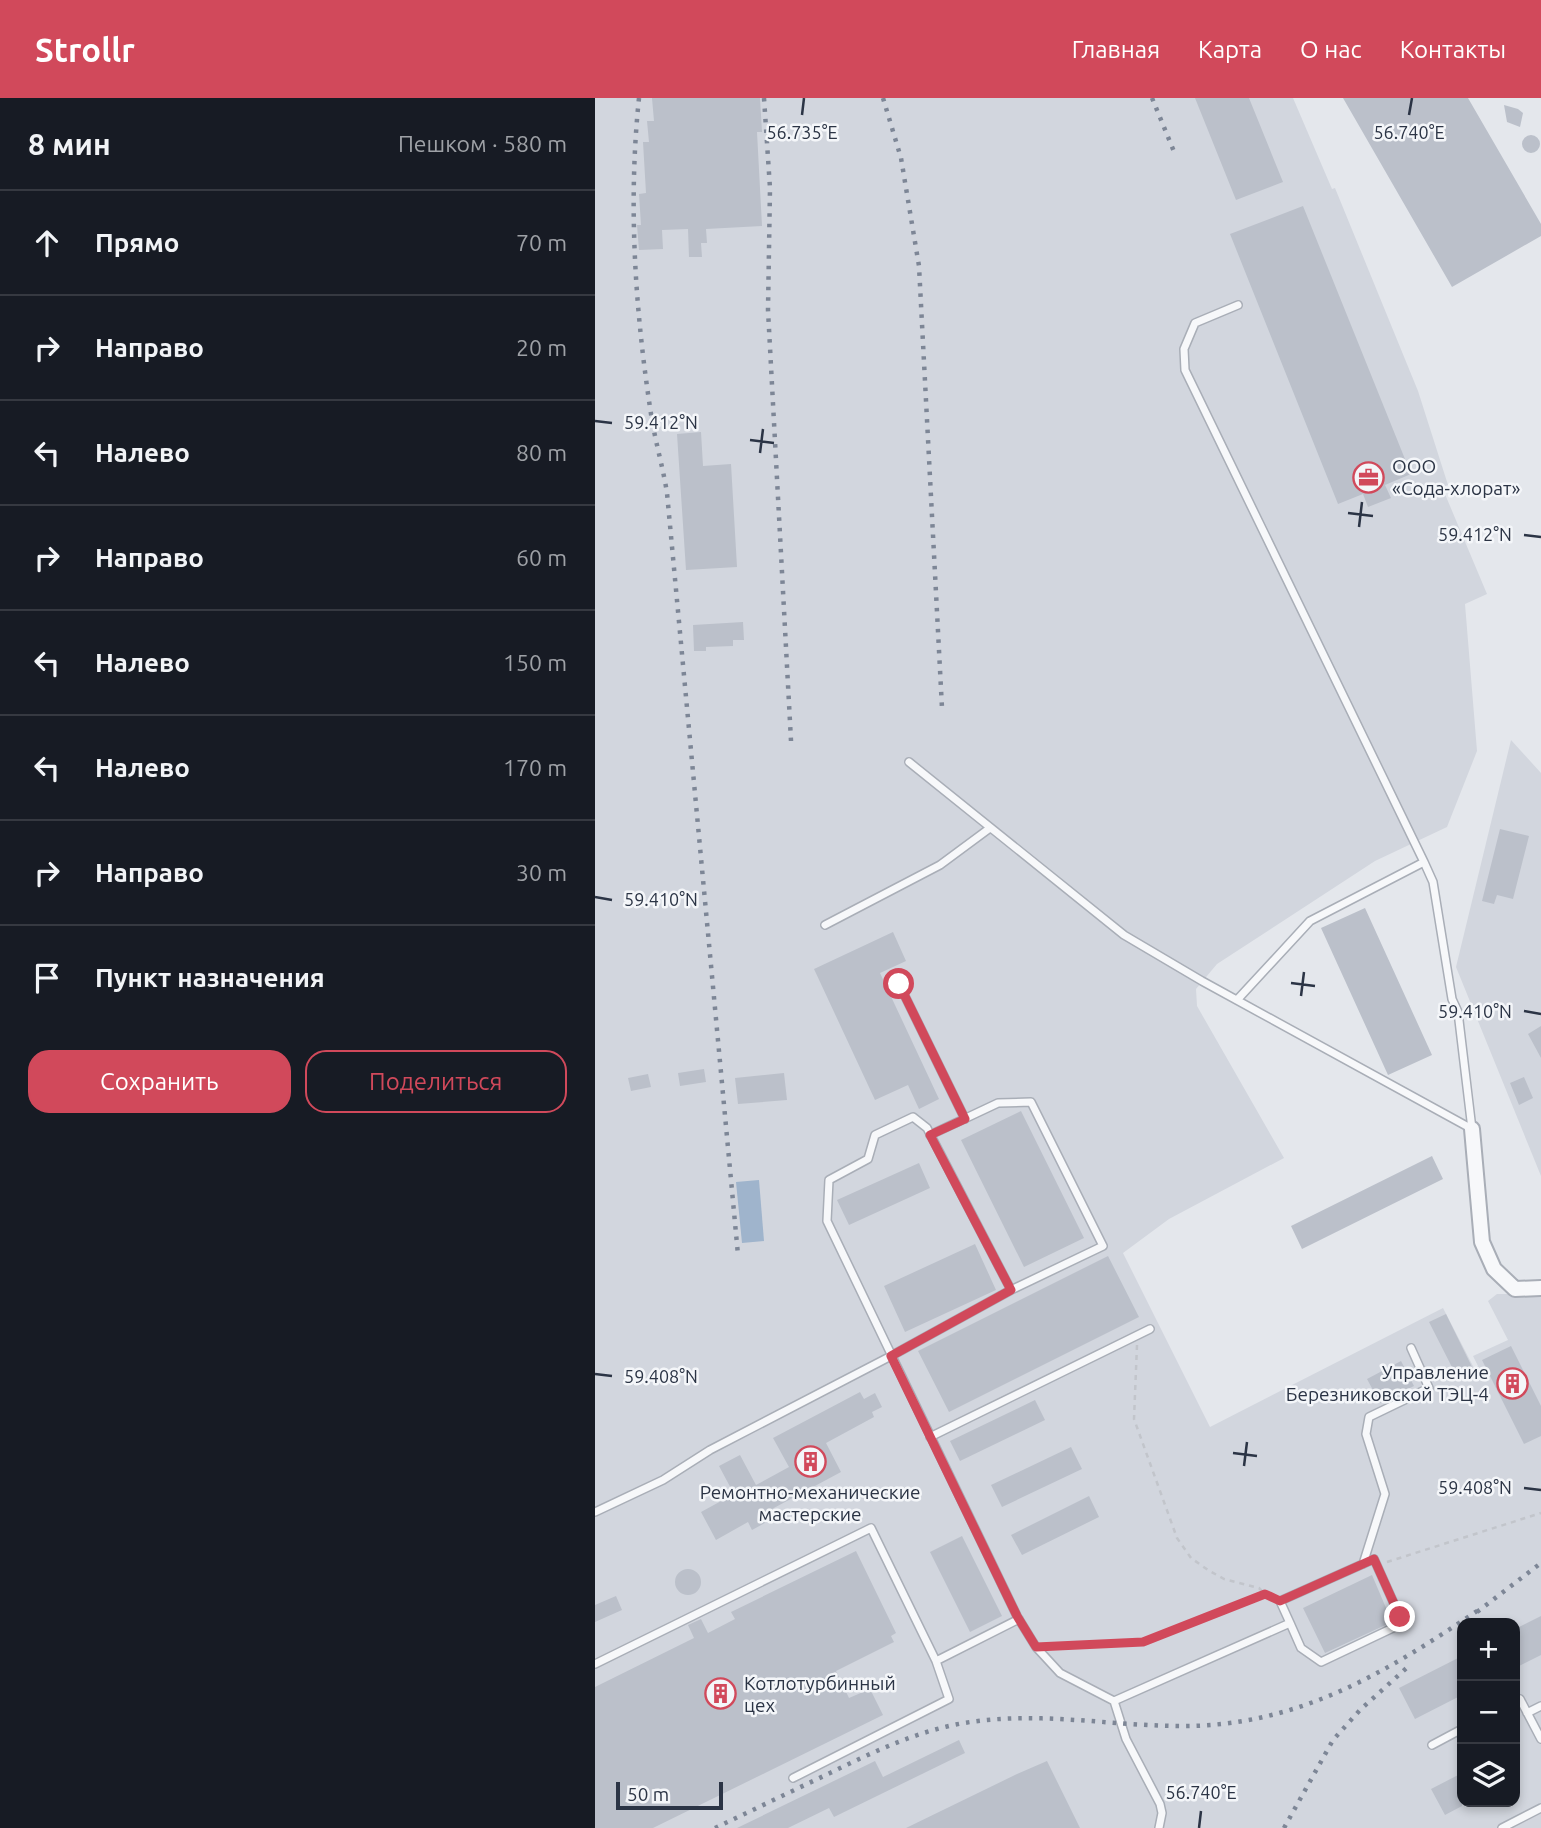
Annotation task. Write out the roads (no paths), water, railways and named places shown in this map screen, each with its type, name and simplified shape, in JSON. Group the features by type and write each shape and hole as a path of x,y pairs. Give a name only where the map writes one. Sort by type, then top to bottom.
{"street":[{"path":"1472,1129 1482,1242 1494,1269 1515,1289 1541,1288"}],"lane":[{"path":"1238,305 1195,323 1184,349 1185,369 1433,883 1452,999 1458,1012 1472,1129"},
{"path":"909,762 1123,935 1472,1129"},
{"path":"825,925 940,865 990,828"},
{"path":"1237,1000 1310,921 1424,862"},
{"path":"899,984 965,1119"},
{"path":"595,1513 663,1480 710,1450 1011,1290 1103,1246 1031,1102 999,1103 930,1135"},
{"path":"1011,1290 927,1128 913,1117 875,1135 868,1159 829,1180 827,1221 1019,1619 1036,1647 1070,1679 1114,1701 1126,1739 1160,1804 1162,1813 1159,1828"},
{"path":"930,1437 1150,1329"},
{"path":"1363,1564 1385,1494 1366,1434 1369,1417 1429,1388 1411,1348"},
{"path":"595,1664 871,1528 936,1661 949,1699 793,1778"},
{"path":"1374,1559 1400,1617 1397,1626 1321,1662 1301,1648 1280,1601 1363,1564 1374,1559"},
{"path":"936,1661 1019,1619"},
{"path":"1114,1701 1290,1623"},
{"path":"1520,1699 1541,1739"},
{"path":"1527,1713 1541,1706"},
{"path":"1432,1745 1457,1732"},
{"path":"1502,1828 1541,1808"}],"water":[{"path":"759,1180 764,1241 742,1243 736,1182"}],"railway":[{"path":"639,98 634,177 637,296 651,414 667,493 738,1255"},
{"path":"764,98 770,188 768,310 791,741"},
{"path":"883,98 901,158 919,266 942,708"},
{"path":"1152,98 1175,154"},
{"path":"1477,1612 1541,1563"},
{"path":"715,1828 879,1750 912,1737 964,1723 1044,1718 1176,1726 1220,1724 1262,1717 1301,1706 1376,1674 1483,1607"},
{"path":"1284,1828 1333,1740 1360,1710 1411,1664"}],"place":[{"name":"ООО «Сода-хлорат»","path":"1369,477"},
{"name":"Управление Березниковской ТЭЦ-4","path":"1512,1383"},
{"name":"Ремонтно-механические мастерские","path":"810,1461"},
{"name":"Котлотурбинный цех","path":"721,1694"}]}
